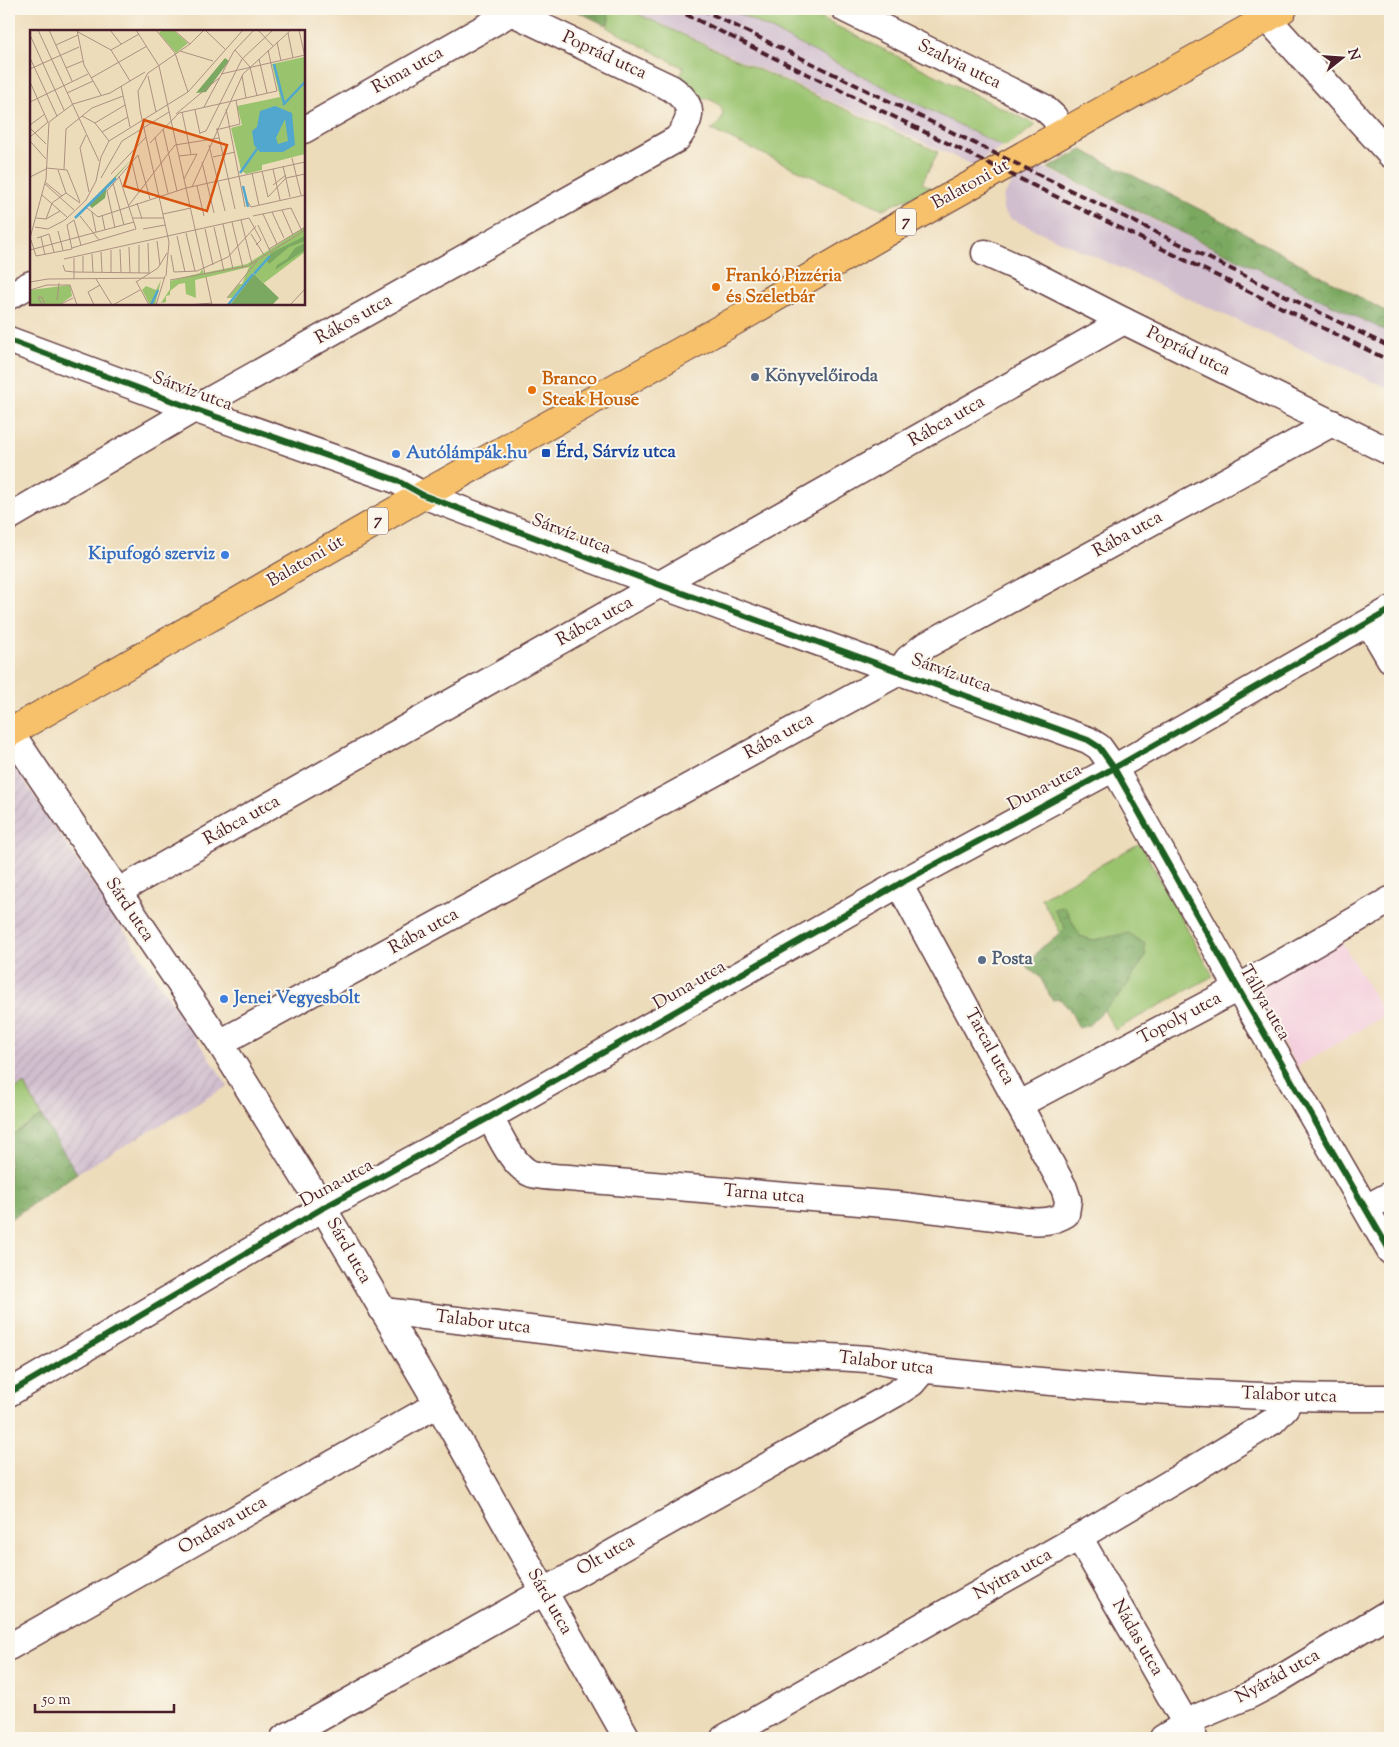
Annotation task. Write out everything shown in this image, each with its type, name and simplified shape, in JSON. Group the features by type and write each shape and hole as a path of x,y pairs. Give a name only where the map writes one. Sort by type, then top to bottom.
{"main road":[{"name":"Balatoni út","path":"9,732 423,495 749,313 899,225 1063,133 1269,12"}],"street":[{"name":"Szalvia utca","path":"845,9 1043,107 1054,116 1063,133"},
{"name":"Poprád utca","path":"508,10 671,88 683,96 688,104 690,116"},
{"name":"Rima utca","path":"305,129 508,10"},
{"path":"1269,12 1390,154"},
{"name":"Rákos utca","path":"9,517 194,409 677,139 686,128 690,116"},
{"name":"Poprád utca","path":"985,253 1030,273 1390,452"},
{"path":"9,296 30,285"},
{"name":"Rábca utca","path":"117,892 1124,321"},
{"name":"Sárvíz utca","path":"9,340 194,409 396,480 423,495 660,585 1088,740 1099,747 1114,768"},
{"name":"Rába utca","path":"220,1043 899,672 908,659 923,647 1332,422"},
{"path":"1379,617 1390,659"},
{"name":"Duna utca","path":"9,1393 323,1208 490,1117 899,884 1114,768 1379,617"},
{"name":"Sárd utca","path":"9,732 220,1043 323,1208 438,1404 626,1738"},
{"name":"Tállya utca","path":"1114,768 1390,1251"},
{"name":"Tarcal utca","path":"899,884 1064,1188 1068,1200 1066,1214"},
{"name":"Topoly utca","path":"1020,1104 1238,988 1390,900"},
{"name":"Tarna utca","path":"490,1117 512,1156 521,1167 532,1174 896,1206 1026,1221 1056,1220 1066,1214"},
{"path":"1366,1208 1390,1195"},
{"name":"Talabor utca","path":"382,1311 763,1354 880,1360 924,1369 1044,1381 1214,1394 1390,1398"},
{"name":"Olt utca","path":"284,1738 895,1394 912,1383 924,1369"},
{"name":"Nyitra utca","path":"724,1738 1080,1537 1273,1421 1285,1408 1291,1397"},
{"name":"Ondava utca","path":"9,1647 438,1404"},
{"name":"Nádas utca","path":"1080,1537 1190,1732"},
{"name":"Nyárád utca","path":"1164,1738 1190,1732 1200,1716 1273,1683 1390,1612"}],"shaded area":[{"path":"628,9 730,9 1003,147 973,165"},
{"path":"1038,165 1390,333 1390,389 1011,219 1003,210 1003,197 1014,181"},
{"path":"15,767 228,1086 77,1173 41,1116 25,1084 9,1092 9,771"},
{"path":"1340,939 1385,1015 1297,1067 1252,990"}],"green space":[{"path":"572,9 608,9 609,21 606,25"},
{"path":"608,9 627,9 938,152 922,183 932,188 883,209 711,130 719,123 723,115 717,103 706,99 696,100 687,97 676,85 684,68 608,28"},
{"path":"730,9 802,9 1036,125 1003,147"},
{"path":"1082,150 1225,222 1390,314 1390,333 1048,168"},
{"path":"1140,843 1213,976 1115,1030 1041,898"},
{"path":"1064,906 1080,936 1093,940 1129,933 1145,944 1145,957 1124,990 1089,1025 1079,1028 1070,1010 1060,999 1052,1000 1040,977 1026,967 1041,948 1065,928 1054,909"},
{"path":"25,1084 41,1116 9,1137 9,1092"},
{"path":"41,1116 77,1173 9,1220 9,1137"}],"railway":[{"path":"675,9 1390,361"},
{"path":"701,9 1390,347"}],"cycle path":[{"path":"9,340 194,409 396,480 423,495 660,585 1088,740 1099,747 1114,768 1390,1251"},
{"path":"9,1393 323,1208 490,1117 899,884 1114,768 1390,610"}],"place":[{"name":"Frankó Pizzéria és Szeletbár","path":"716,287"},
{"name":"Könyvelőiroda","path":"755,377"},
{"name":"Branco Steak House","path":"532,390"},
{"name":"Érd, Sárvíz utca","path":"546,453"},
{"name":"Autólámpák.hu","path":"396,454"},
{"name":"Kipufogó szerviz","path":"225,555"},
{"name":"Posta","path":"982,960"},
{"name":"Jenei Vegyesbolt","path":"224,999"}]}
